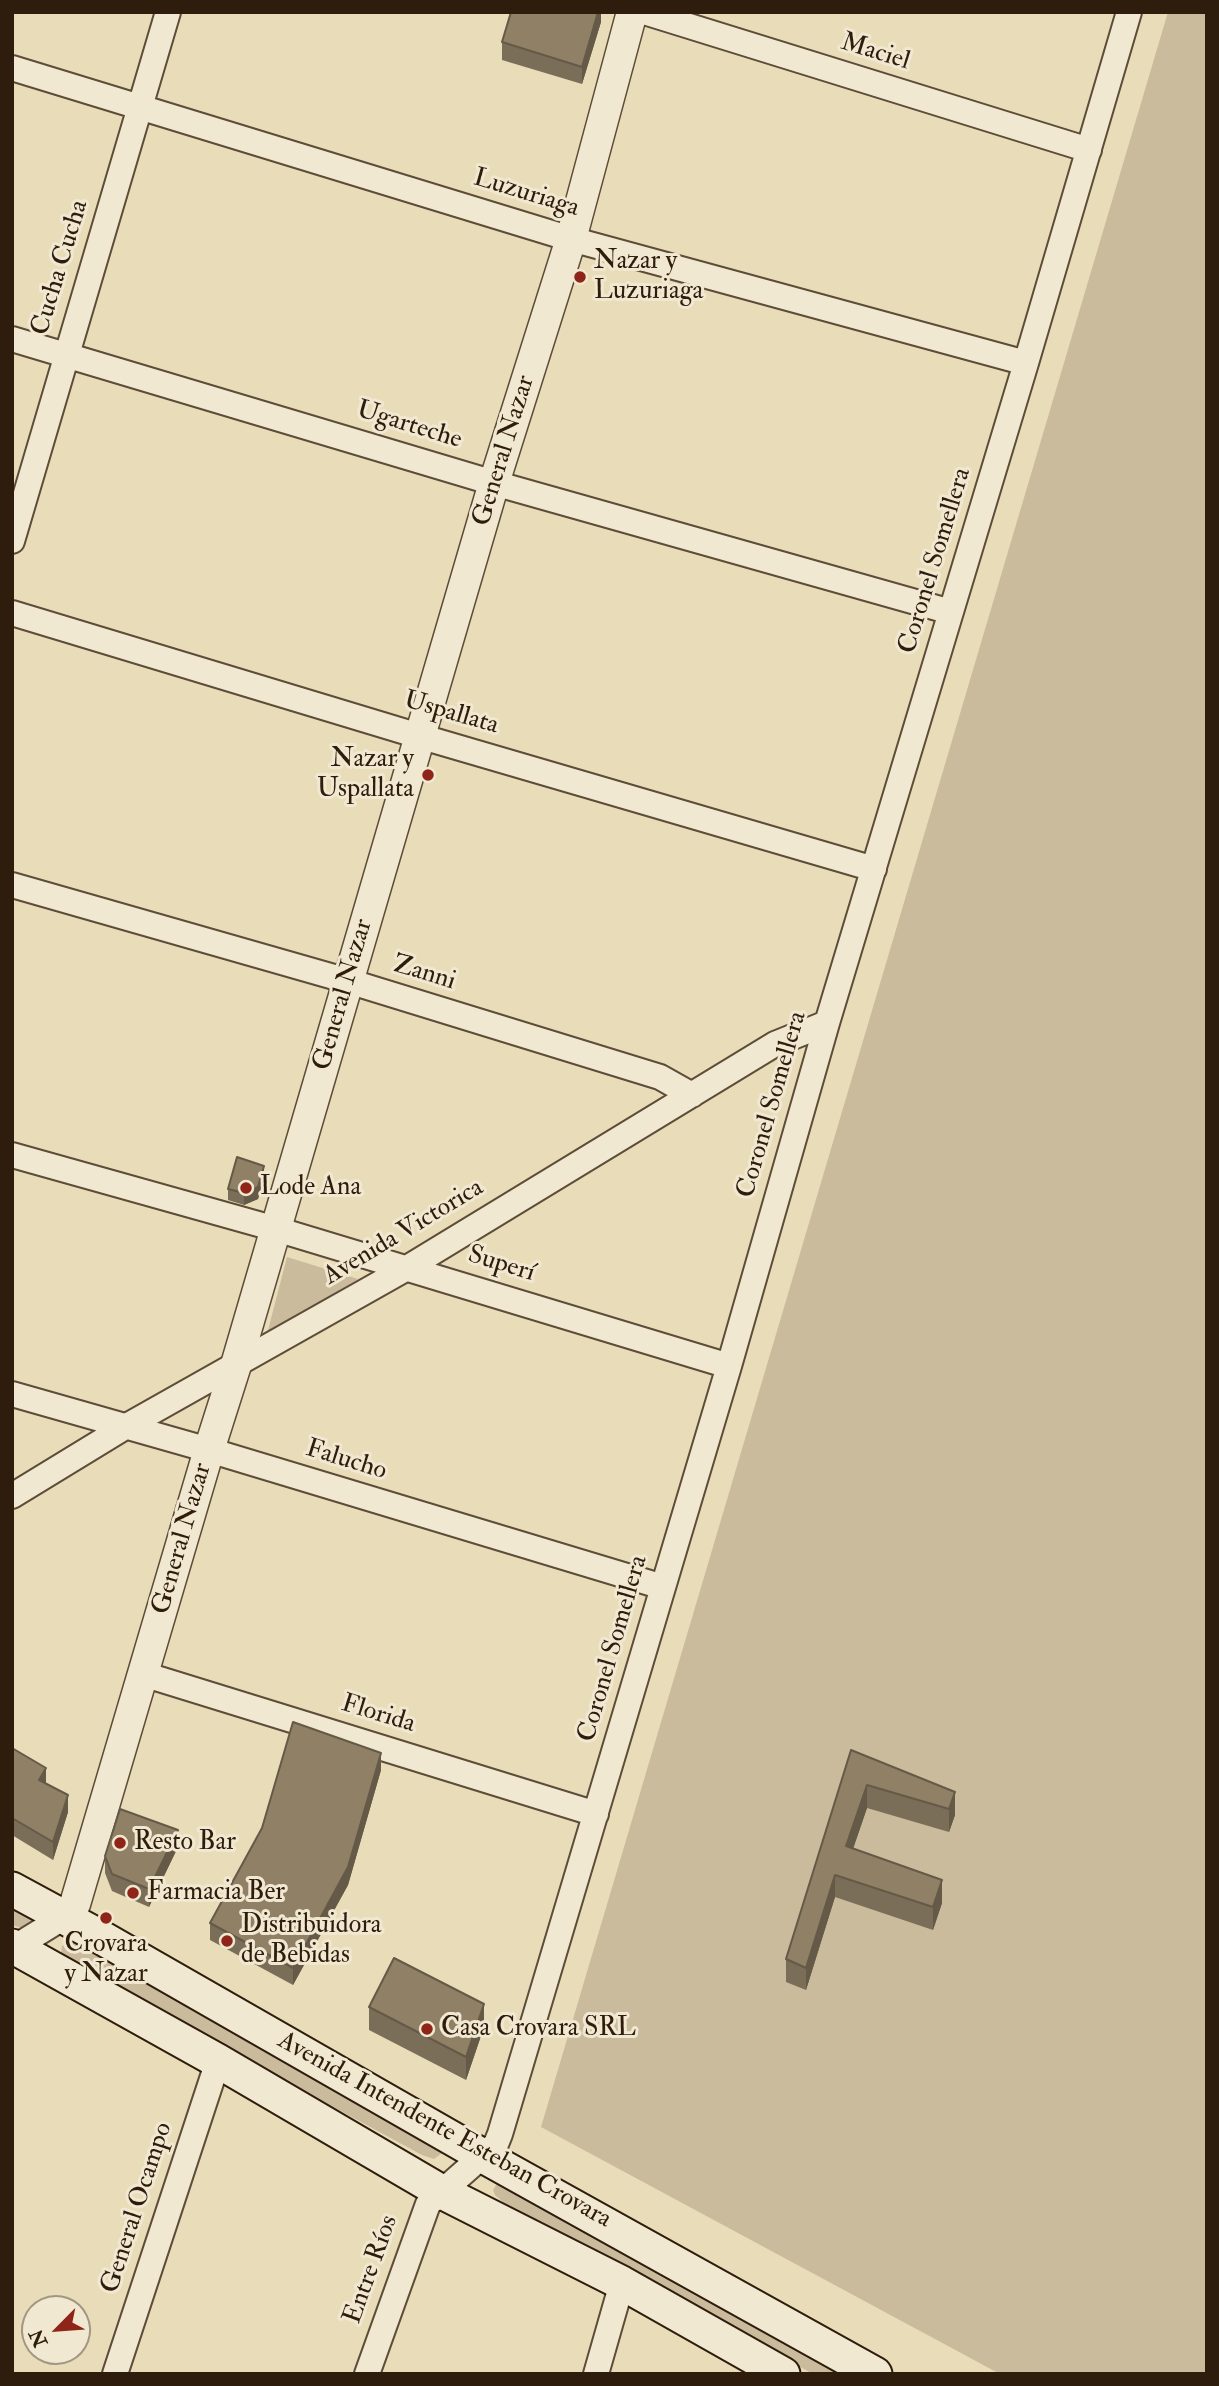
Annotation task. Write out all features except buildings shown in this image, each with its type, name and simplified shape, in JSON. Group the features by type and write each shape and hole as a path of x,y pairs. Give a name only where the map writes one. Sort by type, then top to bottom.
{"main road":[{"name":"Avenida Intendente Esteban Crovara","path":"12,1889 875,2374"},
{"name":"Avenida Intendente Esteban Crovara","path":"13,1948 218,2061 440,2191 622,2283 783,2374"}],"street":[{"name":"Cucha Cucha","path":"12,541 168,12"},
{"name":"General Nazar","path":"64,1917 75,1904 236,1366 494,482 571,239 632,12"},
{"name":"Maciel","path":"644,12 1089,150"},
{"name":"Coronel Somellera","path":"440,2191 496,2144 500,2133 1129,12"},
{"name":"Luzuriaga","path":"12,68 571,239 1026,362"},
{"name":"Ugarteche","path":"12,339 494,482 951,612"},
{"name":"Uspallata","path":"12,613 874,869"},
{"name":"Zanni","path":"12,885 348,981 660,1077 692,1095"},
{"name":"Avenida Victorica","path":"12,1496 125,1427 407,1268 775,1044 827,1023"},
{"name":"Superí","path":"12,1155 276,1229 729,1366"},
{"name":"Falucho","path":"12,1394 209,1450 663,1587"},
{"name":"Florida","path":"144,1674 596,1814"},
{"path":"13,1948 64,1917"},
{"name":"General Ocampo","path":"116,2374 218,2061"},
{"name":"Entre Ríos","path":"366,2374 428,2204 440,2191"},
{"path":"596,2374 622,2283"}],"shaded area":[{"path":"1168,12 1207,12 1207,2374 1000,2374 541,2127"},
{"path":"287,1257 358,1279 267,1334"},
{"path":"12,1904 37,1921 28,1930 12,1925"},
{"path":"69,1940 77,1940 443,2142 442,2153 434,2159 422,2155 65,1962 61,1954 62,1946"},
{"path":"499,2180 865,2374 813,2374 504,2203 493,2190"}],"place":[{"name":"Nazar y Luzuriaga","path":"580,277"},
{"name":"Nazar y Uspallata","path":"428,775"},
{"name":"Lode Ana","path":"246,1188"},
{"name":"Resto Bar","path":"120,1843"},
{"name":"Farmacia Ber","path":"133,1893"},
{"name":"Crovara y Nazar","path":"106,1918"},
{"name":"Distribuidora de Bebidas","path":"227,1941"},
{"name":"Casa Crovara SRL","path":"427,2029"}]}
